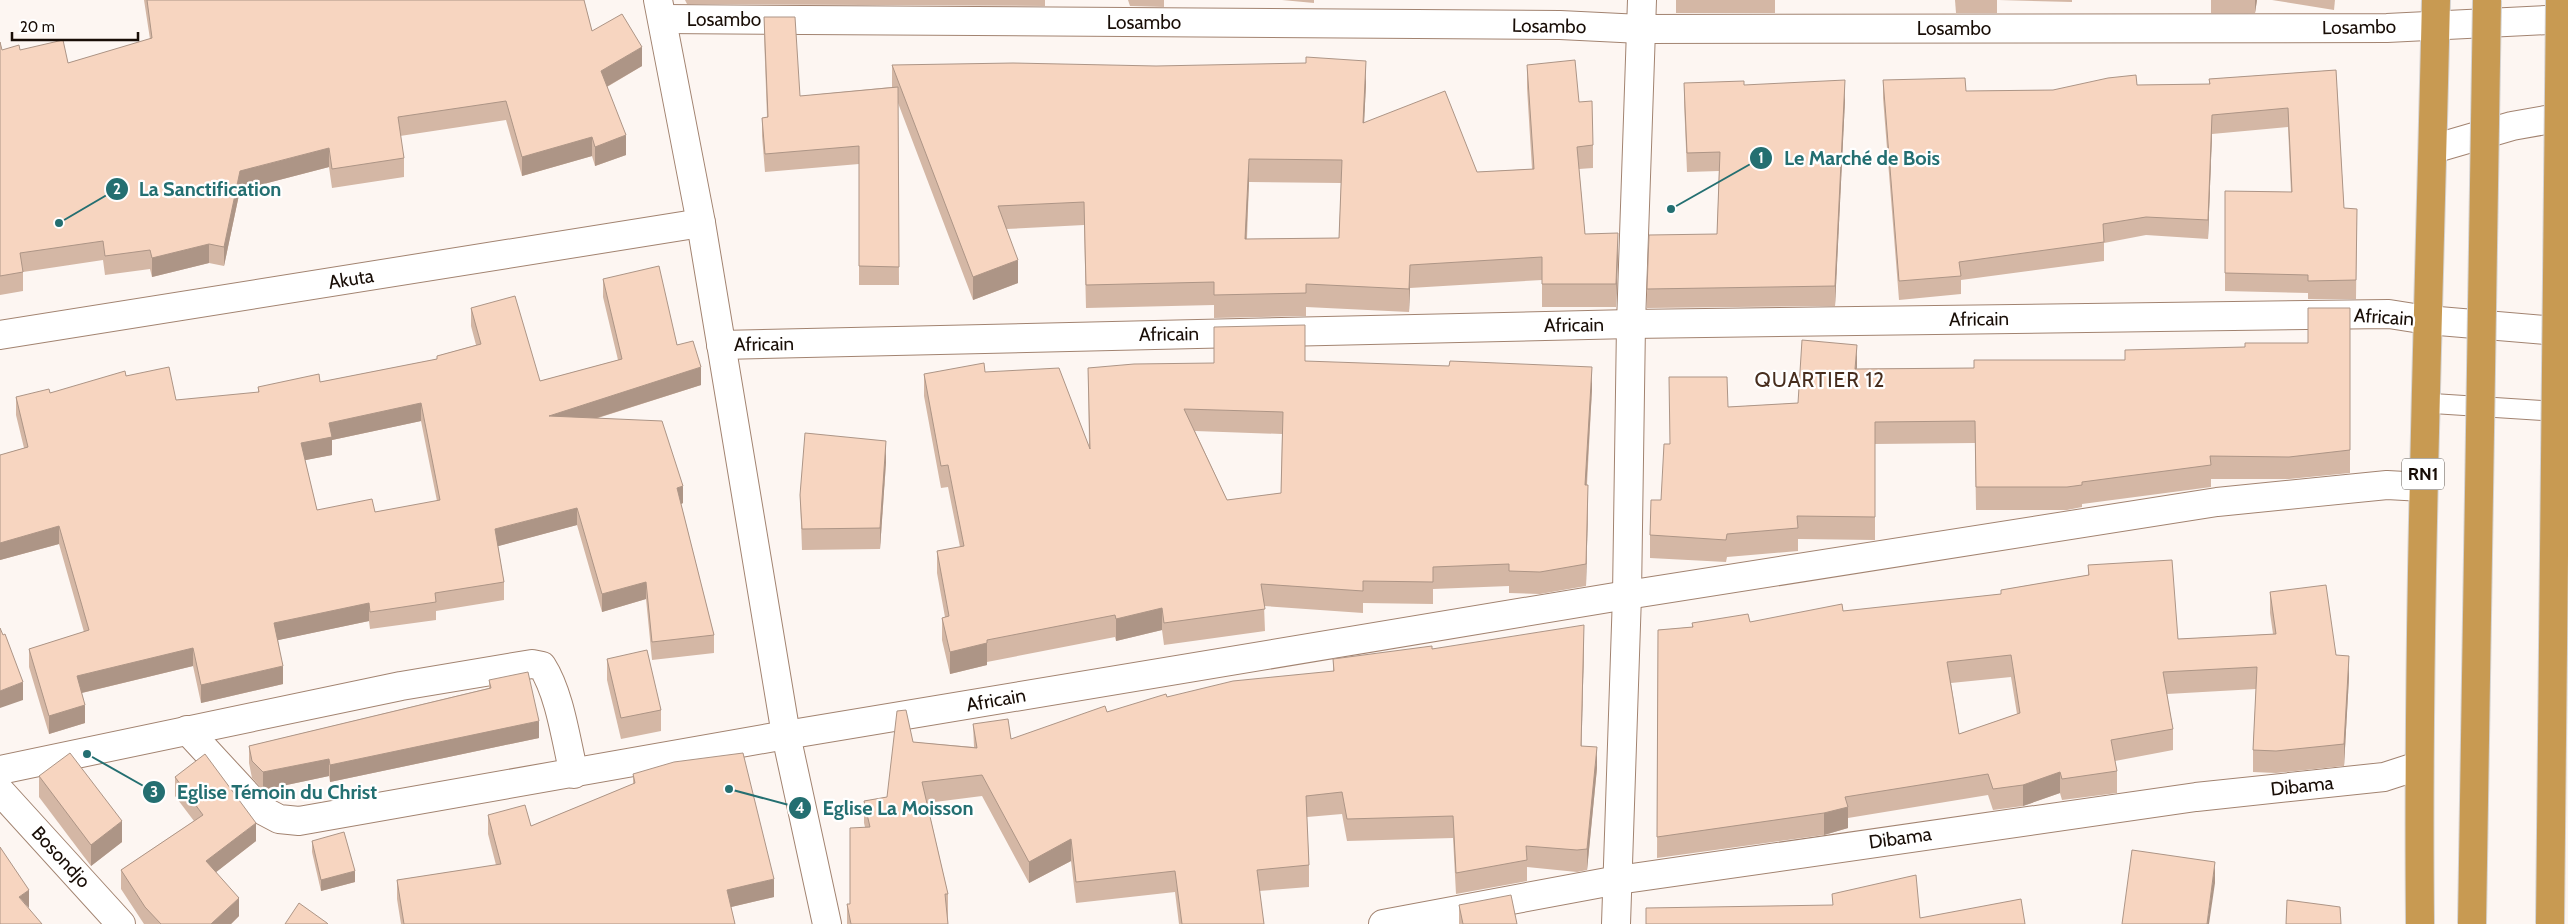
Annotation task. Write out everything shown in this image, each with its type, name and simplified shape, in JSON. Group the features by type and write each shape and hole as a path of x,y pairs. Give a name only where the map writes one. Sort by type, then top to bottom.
{"highway":[{"path":"2472,924 2487,0"},
{"path":"2550,924 2560,0"},
{"name":"RN1","path":"2420,924 2418,766 2425,403 2436,12"}],"street":[{"path":"1616,924 1627,594 1631,324 1642,0"},
{"path":"661,9 701,223 786,735 827,924"},
{"name":"Losambo","path":"661,9 1641,28 2387,28 2436,12 2568,19"},
{"path":"2433,149 2512,126 2568,116"},
{"name":"Akuta","path":"0,335 701,223"},
{"name":"Africain","path":"721,345 1631,324 2388,314 2427,320 2568,332"},
{"name":"Africain","path":"187,730 260,809 279,819 299,821 574,774 786,735 1627,594 2217,502 2387,486 2423,488"},
{"path":"0,770 401,686 532,664 542,666 547,674 561,719 574,774"},
{"name":"Dibama","path":"1383,924 1618,880 2186,799 2384,777 2418,766"},
{"name":"Bosondjo","path":"0,791 121,924"}],"lane":[{"path":"2425,403 2568,412"}],"building":[{"path":"147,0 584,0 592,31 622,14 642,47 601,71 626,135 595,147 592,137 522,157 506,101 398,117 404,158 332,169 329,148 240,171 224,247 209,244 152,258 150,250 105,256 103,241 20,253 23,272 0,276 0,42 2,50 19,45 20,50 63,40 68,63 152,38"},
{"path":"764,17 795,17 800,96 898,87 899,267 859,266 859,146 765,154 762,118 768,117"},
{"path":"1306,57 1366,61 1363,123 1445,91 1477,172 1534,169 1527,65 1575,60 1579,102 1592,101 1593,145 1577,147 1585,234 1618,233 1616,284 1542,284 1542,257 1410,265 1409,289 1306,284 1306,293 1214,295 1214,282 1086,285 1084,202 998,206 1018,260 973,277 892,65 1013,63 1156,66 1306,63","holes":["1249,159 1342,160 1339,238 1245,239"]},
{"path":"2336,70 2344,208 2357,209 2356,280 2308,281 2308,275 2225,273 2225,191 2292,192 2288,108 2212,115 2208,220 2146,217 2103,224 2104,242 1959,262 1961,276 1899,281 1883,80 1965,78 1966,91 2053,90 2108,78 2136,75 2137,85 2210,84 2209,79"},
{"path":"1845,80 1835,286 1647,289 1649,235 1717,234 1720,152 1687,153 1684,83 1744,81 1744,85"},
{"path":"659,266 677,345 693,341 701,367 549,416 662,421 683,486 677,488 714,635 652,642 646,582 602,594 577,508 495,529 504,582 435,593 436,602 370,612 369,603 274,623 283,666 201,685 193,648 77,676 85,705 49,716 29,649 89,630 59,526 0,543 0,455 28,447 16,397 49,389 50,393 125,371 126,376 169,367 176,400 259,392 258,387 319,374 320,382 437,359 437,356 481,344 471,308 515,296 540,381 622,359 603,279","holes":["421,403 440,500 375,512 372,499 317,510 301,443 332,437 329,423"]},
{"path":"2308,308 2350,308 2350,450 2289,457 2210,456 2211,465 2082,482 2082,485 2067,487 1976,487 1975,421 1875,422 1875,517 1797,516 1798,528 1727,534 1726,540 1650,535 1651,500 1661,500 1664,444 1670,444 1669,377 1727,377 1728,407 1798,403 1802,340 1857,345 1855,369 1974,368 1974,360 2125,360 2125,350 2245,347 2245,343 2308,343"},
{"path":"1305,325 1305,361 1449,366 1450,361 1592,367 1585,485 1588,485 1586,564 1540,572 1509,571 1509,564 1433,567 1433,582 1363,581 1363,591 1261,584 1265,609 1164,623 1162,608 1116,619 1115,615 987,640 987,643 950,652 942,618 949,616 937,551 964,546 948,465 941,466 924,374 984,363 985,372 1059,368 1090,449 1088,368 1134,364 1214,363 1214,327","holes":["1184,409 1283,412 1281,493 1227,500"]},
{"path":"805,433 886,441 880,528 802,529 800,495"},
{"path":"2172,560 2178,639 2276,634 2270,592 2326,585 2336,655 2349,656 2344,744 2276,751 2253,750 2257,667 2163,672 2173,729 2111,740 2117,771 2062,779 2060,772 2023,785 1993,789 1988,774 1845,797 1848,807 1824,813 1657,837 1658,630 1693,627 1692,623 1748,614 1750,622 1842,604 1843,611 2001,594 2001,590 2089,575 2088,565","holes":["2011,655 2020,713 1959,734 1947,662"]},
{"path":"1584,625 1581,746 1597,747 1587,849 1526,846 1527,860 1456,873 1453,816 1347,819 1342,792 1306,796 1309,865 1257,870 1264,924 1182,924 1175,871 1076,882 1071,839 1029,862 982,775 922,782 948,894 945,894 948,924 851,924 847,904 850,904 850,828 870,827 864,801 887,797 897,711 906,710 913,742 977,748 973,724 1008,719 1011,739 1105,706 1107,712 1166,694 1167,697 1233,681 1334,671 1333,659 1432,646 1432,649"},
{"path":"0,628 3,635 5,634 23,682 0,691"},
{"path":"647,650 661,710 621,718 607,659"},
{"path":"528,672 539,721 330,765 329,759 263,772 252,761 249,746 491,688 489,680"},
{"path":"70,753 122,821 91,845 39,776"},
{"path":"743,753 774,879 727,890 735,924 404,924 397,880 501,864 488,815 525,805 531,826 635,783 633,774 674,762"},
{"path":"205,754 256,823 206,861 239,898 211,924 161,924 145,907 121,870 203,815 175,777"},
{"path":"344,832 355,871 321,880 312,841"},
{"path":"0,847 29,890 19,897 42,924 0,924"},
{"path":"2132,850 2215,862 2207,924 2122,924"},
{"path":"1916,875 1920,918 2021,899 2025,924 1646,924 1646,908 1833,905 1832,894"},
{"path":"1511,895 1517,924 1463,924 1459,905"},
{"path":"2287,900 2340,907 2341,924 2286,924"},
{"path":"299,903 327,923 328,924 285,924"}],"place":[{"name":"Le Marché de Bois","path":"1671,209"},
{"name":"La Sanctification","path":"59,223"},
{"name":"Eglise Témoin du Christ","path":"87,754"},
{"name":"Eglise La Moisson","path":"729,789"}],"district":[{"name":"QUARTIER 12","path":"1820,379"}]}
